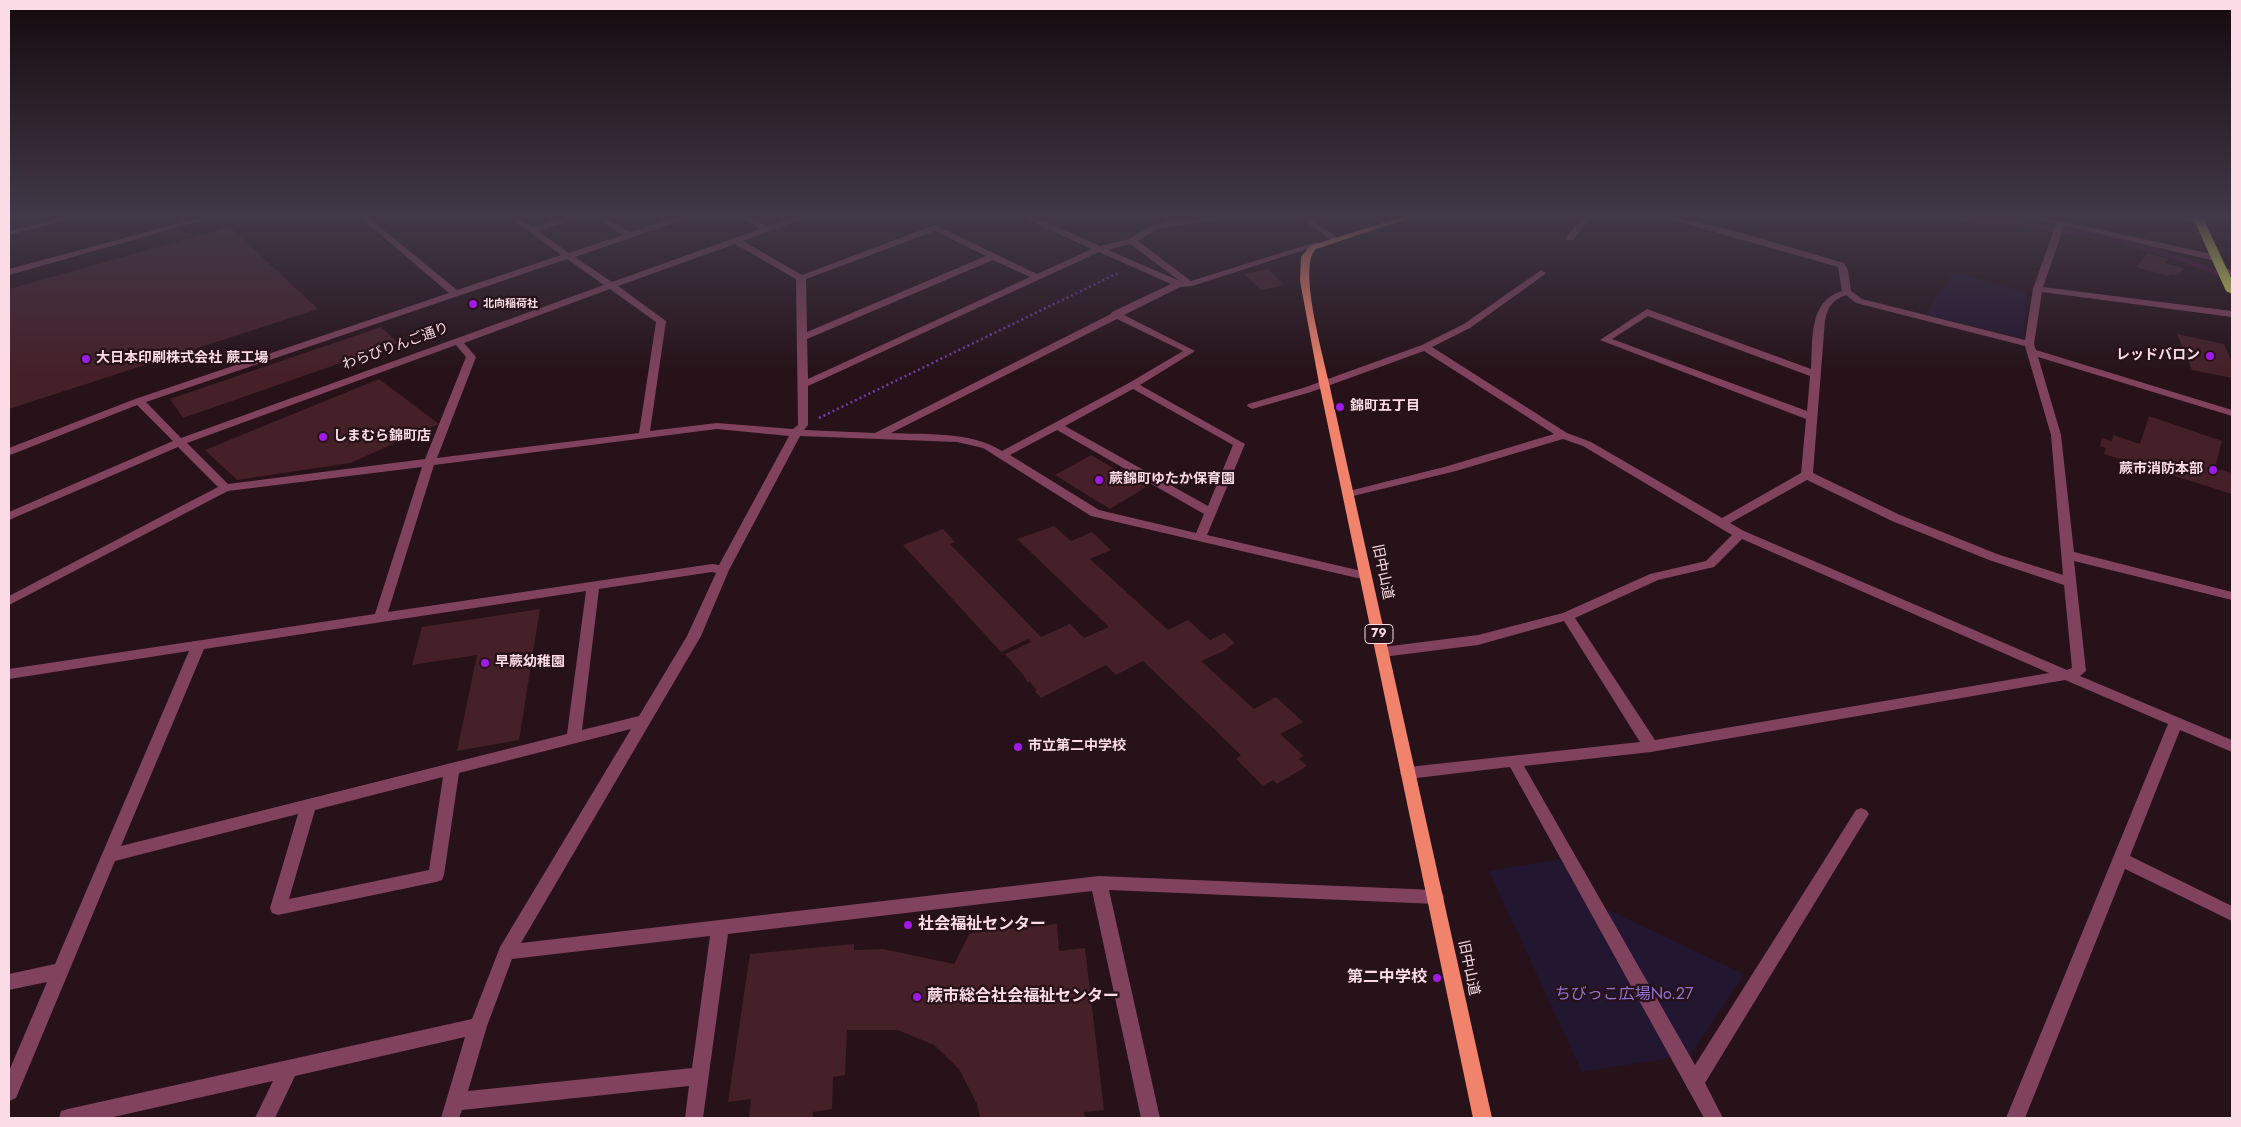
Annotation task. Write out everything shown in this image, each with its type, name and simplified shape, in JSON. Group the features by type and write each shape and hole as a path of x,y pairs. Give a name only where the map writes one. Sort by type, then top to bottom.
{"main road":[{"name":"旧中山道","path":"1305,271 1307,294 1324,383 1483,1118"}],"street":[{"path":"428,271 454,292"},
{"path":"9,452 139,401 520,271"},
{"path":"591,271 661,321 644,435"},
{"name":"わらびりんご通り","path":"9,516 180,442 652,271"},
{"path":"788,271 801,278"},
{"path":"801,278 821,271"},
{"path":"802,338 960,271"},
{"path":"1023,271 1036,277"},
{"path":"802,385 1050,271"},
{"path":"1145,271 1178,284 1189,284 1233,271"},
{"path":"1171,271 1189,284"},
{"path":"1844,271 1847,292 1858,301 2030,348 2232,413"},
{"path":"2044,271 2038,289 2030,348 2056,435 2070,582 2072,673"},
{"path":"1252,406 1425,347 1467,326 1541,273"},
{"path":"700,1076 453,1109 478,1026 506,952 694,636 723,570 800,429 802,385 801,278"},
{"path":"876,436 1114,314 1178,284"},
{"path":"2038,289 2232,314"},
{"path":"1807,475 1819,328 1823,305 1834,295 1847,292"},
{"path":"1812,416 1605,340 1647,312 1815,374"},
{"path":"1002,455 1133,385 1190,351 1114,314"},
{"path":"380,618 429,463 472,357 457,341"},
{"path":"1425,347 1563,435 1588,444 1740,534 2072,673 2232,746"},
{"path":"1133,385 1239,444 1200,538"},
{"path":"139,401 225,488"},
{"path":"9,601 225,488 717,426 957,439 987,446 1095,514 1366,576"},
{"path":"1057,426 1211,513"},
{"path":"1349,494 1452,469 1563,435"},
{"path":"1722,523 1807,475"},
{"path":"1807,475 1896,518 1993,557 2070,582"},
{"path":"1383,652 1478,640 1566,616 1654,577 1710,564 1740,534"},
{"path":"2068,555 2232,596"},
{"path":"9,674 712,568 723,570"},
{"path":"574,737 593,586"},
{"path":"1566,616 1651,746"},
{"path":"9,1092 199,645"},
{"path":"1408,773 1651,746 2072,673"},
{"path":"109,856 644,720"},
{"path":"2016,1118 2176,722"},
{"path":"1514,762 1714,1118"},
{"path":"309,804 278,908 436,875 452,768"},
{"path":"1694,1083 1861,814"},
{"path":"2120,858 2232,914"},
{"path":"506,952 1099,883 1436,897"},
{"path":"1099,883 1151,1118"},
{"path":"694,1118 720,928"},
{"path":"9,982 60,971"},
{"path":"68,1118 478,1026"},
{"path":"266,1118 288,1070"}],"path":[{"path":"800,429 1125,271"}],"green space":[{"path":"1954,272 2026,293 2024,338 1925,315"},
{"name":"ちびっこ広場No.27","path":"1560,859 1583,898 1744,974 1690,1055 1582,1072 1489,871"}],"building":[{"name":"大日本印刷株式会社 蕨工場","path":"75,271 277,271 318,309 9,409 9,289"},
{"path":"1270,271 1285,285 1261,290 1244,274"},
{"path":"2149,271 2182,271 2178,276 2170,274 2168,276"},
{"path":"381,327 398,343 183,418 170,399"},
{"path":"2177,334 2224,344 2232,362 2232,378 2192,370"},
{"name":"しまむら錦町店","path":"379,379 439,424 350,463 237,480 205,450"},
{"path":"2149,416 2222,441 2215,468 2232,473 2232,494 2104,454 2106,448 2100,446 2102,438 2112,441 2113,435 2140,444"},
{"path":"1091,455 1146,487 1110,509 1055,475"},
{"path":"1054,526 1071,541 1092,532 1111,550 1090,559 1168,630 1188,620 1210,640 1224,633 1235,643 1228,649 1201,661 1254,709 1276,697 1303,722 1280,734 1304,756 1299,759 1307,766 1277,784 1273,780 1263,786 1236,759 1241,755 1143,661 1116,675 1106,665 1041,698 1035,691 1037,690 1030,682 1027,682 1025,677 1005,654 1031,642 1028,639 1001,652 903,545 943,529 955,542 950,544 1041,637 1070,624 1084,638 1109,627 1017,539"},
{"path":"540,609 519,740 457,751 477,655 412,665 422,627"},
{"name":"蕨市総合社会福祉センター","path":"1057,924 1059,951 1085,948 1104,1110 1084,1112 1085,1118 980,1118 977,1104 959,1069 934,1045 898,1030 847,1030 845,1075 833,1077 832,1109 813,1112 813,1118 749,1118 751,1099 728,1102 750,954 854,944 854,950 883,949 954,964 970,933"}],"waterway":[{"path":"2210,271 2232,280"}],"place":[{"name":"北向稲荷社","path":"473,304"},
{"name":"レッドバロン","path":"2210,356"},
{"name":"大日本印刷株式会社 蕨工場","path":"86,359"},
{"name":"錦町五丁目","path":"1340,407"},
{"name":"しまむら錦町店","path":"323,437"},
{"name":"蕨市消防本部","path":"2213,470"},
{"name":"蕨錦町ゆたか保育園","path":"1099,480"},
{"name":"早蕨幼稚園","path":"485,663"},
{"name":"市立第二中学校","path":"1018,747"},
{"name":"社会福祉センター","path":"908,925"},
{"name":"第二中学校","path":"1437,978"},
{"name":"蕨市総合社会福祉センター","path":"917,997"}]}
